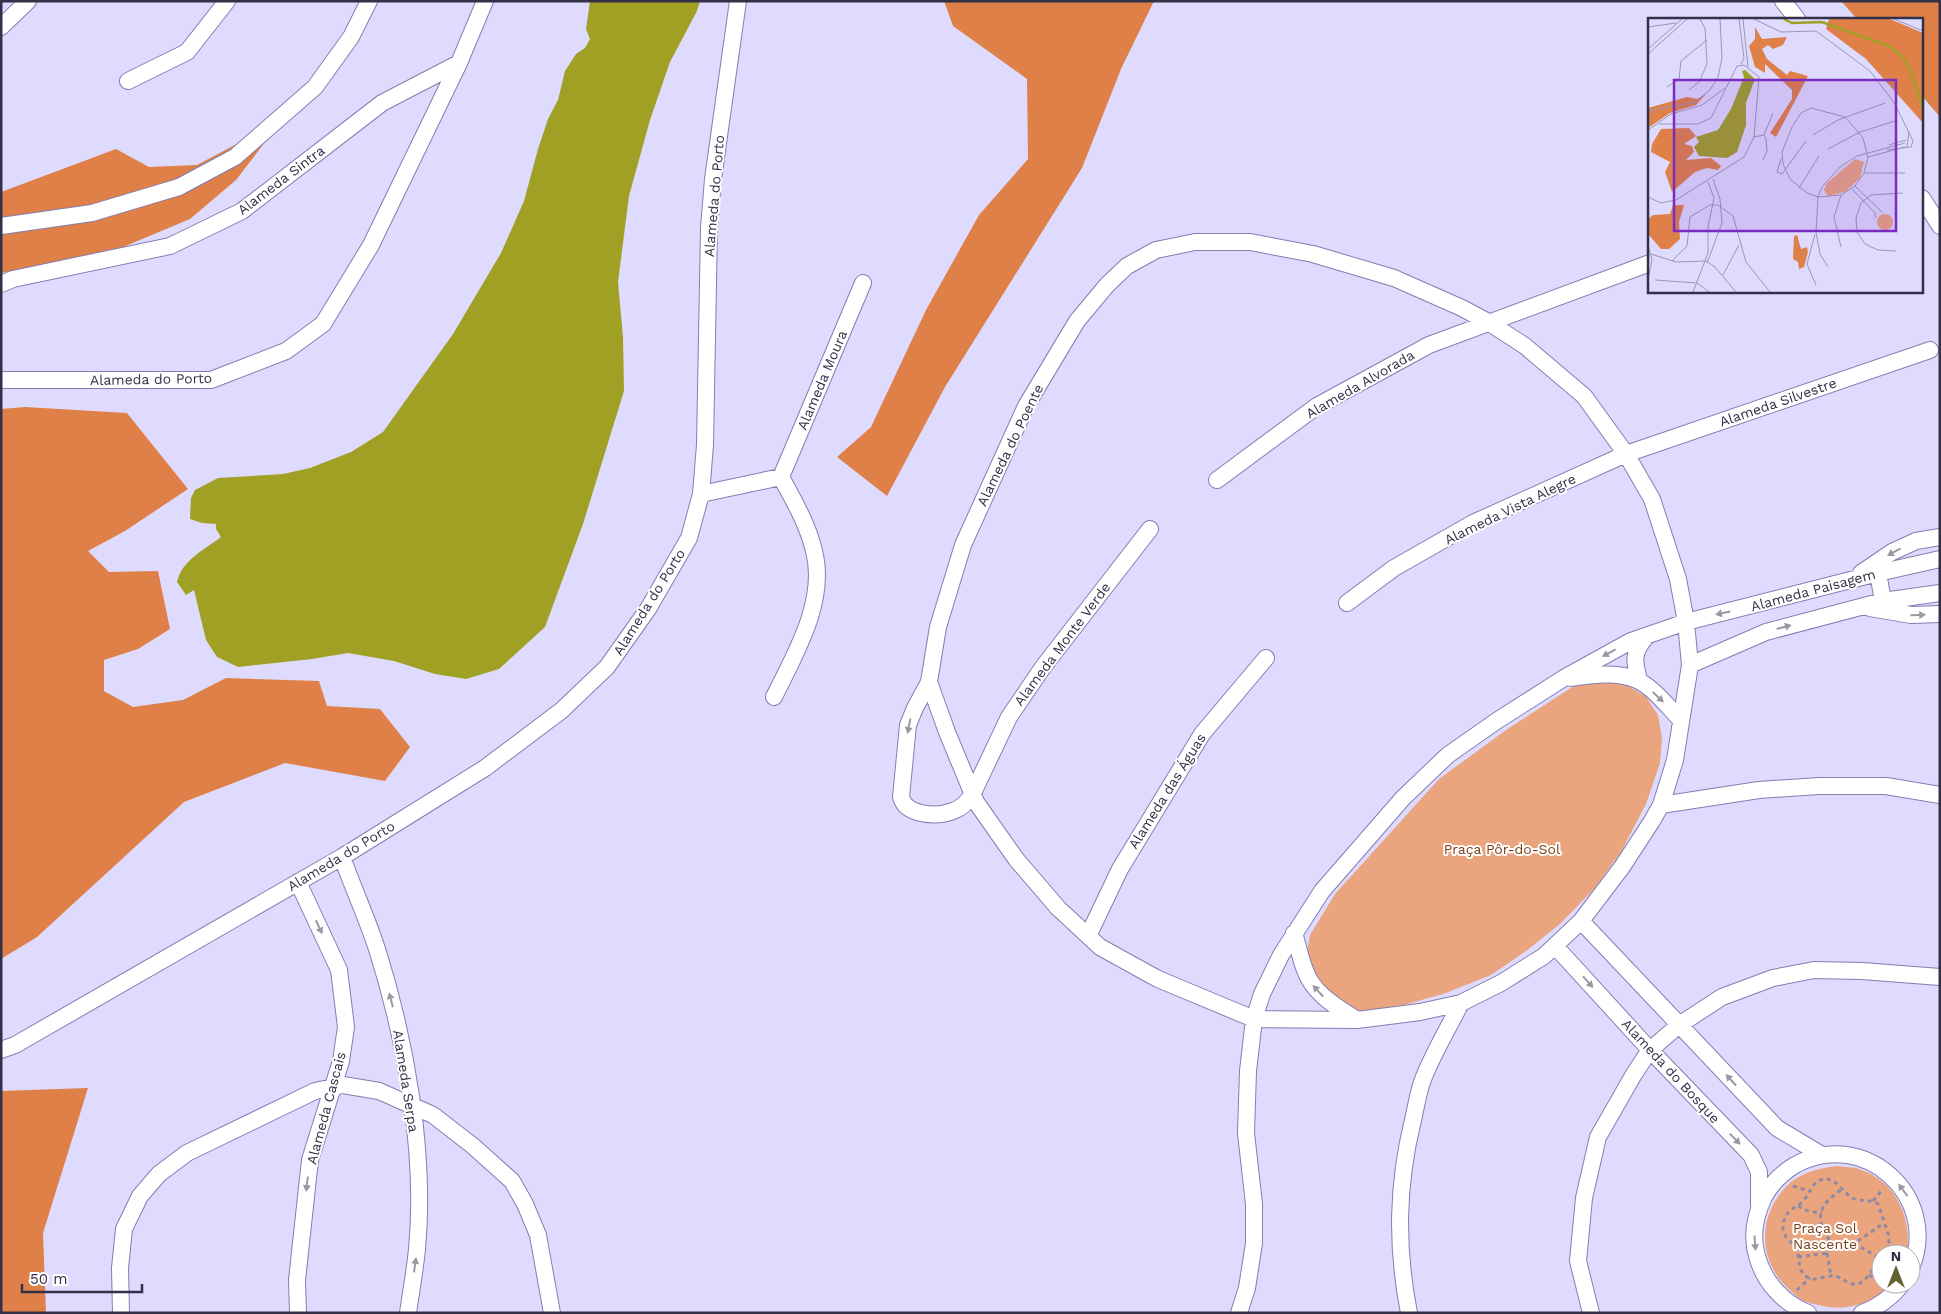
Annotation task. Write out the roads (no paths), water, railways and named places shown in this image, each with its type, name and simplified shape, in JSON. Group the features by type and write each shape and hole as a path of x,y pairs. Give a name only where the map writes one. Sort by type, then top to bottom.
{"street":[{"path":"1,27 28,1"},
{"path":"128,81 187,52 227,1"},
{"path":"1,226 92,214 178,187 235,157 315,87 351,38 369,1"},
{"name":"Alameda do Porto","path":"1,380 211,380 286,351 324,324 371,245 458,63 485,1"},
{"name":"Alameda do Porto","path":"1,1050 15,1045 342,857 485,768 562,710 607,667 648,609 689,538 701,494 705,445 708,228 738,1"},
{"path":"1783,1 1795,18"},
{"name":"Alameda Sintra","path":"1,284 13,279 170,246 242,211 382,103 458,63"},
{"path":"1924,201 1940,226"},
{"name":"Alameda do Poente","path":"1195,242 1250,242 1313,254 1394,278 1462,308 1525,346 1584,396 1626,454 1652,500 1678,579 1686,622 1690,664 1686,700 1675,760 1661,805 1652,821 1622,867 1581,921 1555,946 1501,984 1461,1003 1420,1012 1357,1020 1254,1019 1158,980 1100,947 1058,908 1016,859 976,802 946,732 929,682 938,627 963,545 1026,406 1077,321 1127,266 1156,250 1195,242"},
{"name":"Alameda Alvorada","path":"1217,480 1317,406 1429,345 1648,264"},
{"name":"Alameda Moura","path":"781,477 863,282"},
{"name":"Alameda Silvestre","path":"1626,454 1930,350"},
{"name":"Alameda Vista Alegre","path":"1347,603 1394,568 1473,523 1626,454"},
{"path":"701,494 781,477 802,515 815,552 816,578 812,614 800,644 774,697"},
{"name":"Alameda Monte Verde","path":"973,793 1009,717 1043,667 1150,530"},
{"path":"1853,579 1892,552 1916,541 1940,537"},
{"name":"Alameda Paisagem","path":"1686,622 1878,572 1940,559"},
{"path":"1878,572 1883,601"},
{"name":"Alameda Paisagem","path":"1690,664 1766,632 1883,601 1940,593"},
{"path":"1862,607 1911,615 1940,614"},
{"path":"1239,1313 1247,1288 1254,1243 1254,1204 1246,1133 1248,1071 1254,1019 1262,994 1294,933 1322,891 1403,798 1448,755 1498,720 1564,678 1631,641 1686,622"},
{"path":"1639,680 1635,666 1636,655 1638,646 1647,636"},
{"name":"Alameda das Águas","path":"1088,936 1120,869 1202,734 1266,658"},
{"path":"1564,678 1622,675 1639,680 1658,696 1681,720"},
{"path":"929,682 914,708 908,725 900,792 902,802 914,812 945,813 967,803 973,793"},
{"path":"1661,805 1759,790 1819,786 1886,786 1940,795"},
{"name":"Alameda Serpa","path":"342,857 377,949 400,1036 413,1106 418,1182 417,1248 408,1313"},
{"name":"Alameda Cascais","path":"298,882 339,970 346,1026 341,1061 310,1160 297,1280 298,1313"},
{"path":"1581,921 1777,1128 1822,1155"},
{"path":"1294,933 1305,972 1313,986 1329,1002 1357,1020"},
{"name":"Alameda do Bosque","path":"1555,946 1650,1050 1751,1155 1759,1172 1759,1207"},
{"path":"1590,1313 1578,1261 1584,1198 1598,1137 1650,1050 1679,1025 1722,997 1773,978 1814,970 1862,971 1940,977"},
{"path":"1409,1313 1404,1285 1400,1230 1400,1193 1406,1149 1422,1083 1461,1003"},
{"path":"121,1313 120,1268 124,1228 140,1196 159,1174 187,1153 315,1091 343,1085 379,1091 433,1115 473,1146 512,1181 525,1204 538,1235 552,1313"},
{"path":"1808,1313 1786,1300 1771,1286 1760,1268 1755,1248 1754,1227 1759,1207 1775,1181 1789,1169 1804,1160 1822,1155 1841,1154 1860,1158 1877,1165 1893,1177 1907,1194 1915,1214 1917,1244"},
{"path":"1862,1313 1874,1308 1894,1294"}],"park label":[{"name":"Praça Pôr-do-Sol","path":"1502,849"},
{"name":"Praça Sol Nascente","path":"1825,1236"}]}
